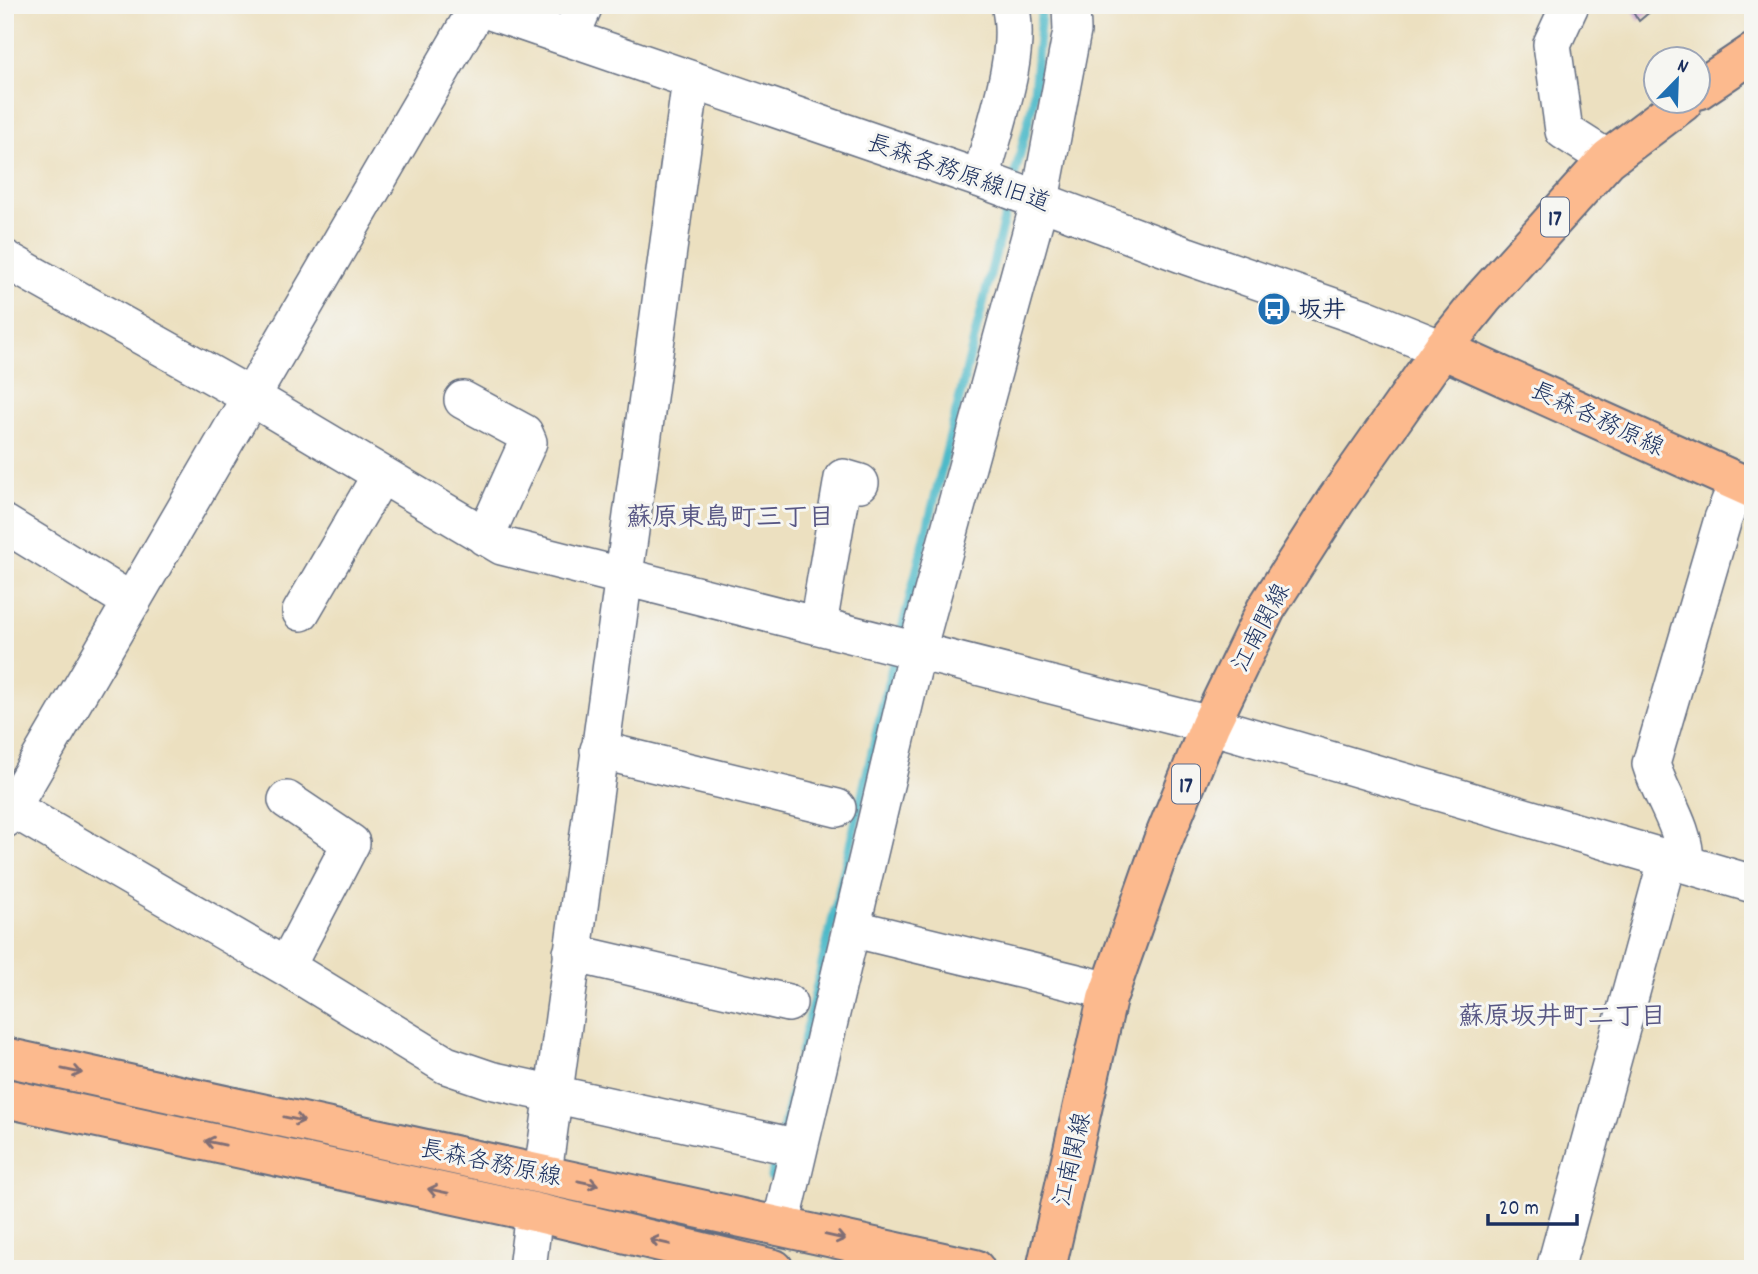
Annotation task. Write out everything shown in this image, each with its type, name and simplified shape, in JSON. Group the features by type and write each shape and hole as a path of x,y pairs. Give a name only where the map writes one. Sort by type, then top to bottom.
{"main road":[{"path":"1712,81 1753,53"},
{"name":"江南関線","path":"1046,1269 1110,991 1162,843 1210,725 1266,609 1336,500 1442,349 1483,298 1608,159 1665,116"},
{"name":"長森各務原線","path":"1442,349 1745,485"},
{"name":"長森各務原線","path":"5,1057 975,1269"},
{"name":"長森各務原線","path":"5,1098 534,1212 770,1268"}],"street":[{"path":"987,181 1009,69 1013,18 1010,5"},
{"path":"781,1225 785,1146 851,928 902,645 1034,198 1072,31 1071,5"},
{"path":"1570,5 1552,44 1564,131 1608,159"},
{"path":"475,6 253,398 7,810 286,967 446,1065 490,1080 785,1146"},
{"name":"長森各務原線旧道","path":"475,6 577,22 691,80 987,181 1187,256 1365,318 1442,349"},
{"path":"543,1173 691,80"},
{"path":"5,259 253,398 502,546 1210,725 1676,859 1753,884"},
{"path":"463,400 524,433 527,442 485,537"},
{"path":"301,612 381,475"},
{"path":"818,625 843,478 860,483"},
{"path":"1555,1269 1676,859 1685,841 1658,790 1651,764 1723,519 1745,485"},
{"path":"5,524 132,602"},
{"path":"599,750 837,808"},
{"path":"286,967 351,843 287,800"},
{"path":"851,928 1110,991"},
{"path":"572,953 788,1003"},
{"path":"527,1269 534,1212"}],"building":[{"path":"1629,5 1658,5 1639,21"}],"waterway":[{"path":"1013,182 1033,102 1042,5"},
{"path":"900,637 1009,199"},
{"path":"781,1138 895,654"},
{"path":"771,1177 778,1151"}],"place":[{"name":"坂井","path":"1274,309"}],"district":[{"name":"蘇原東島町三丁目","path":"730,516"},
{"name":"蘇原坂井町二丁目","path":"1562,1015"}]}
